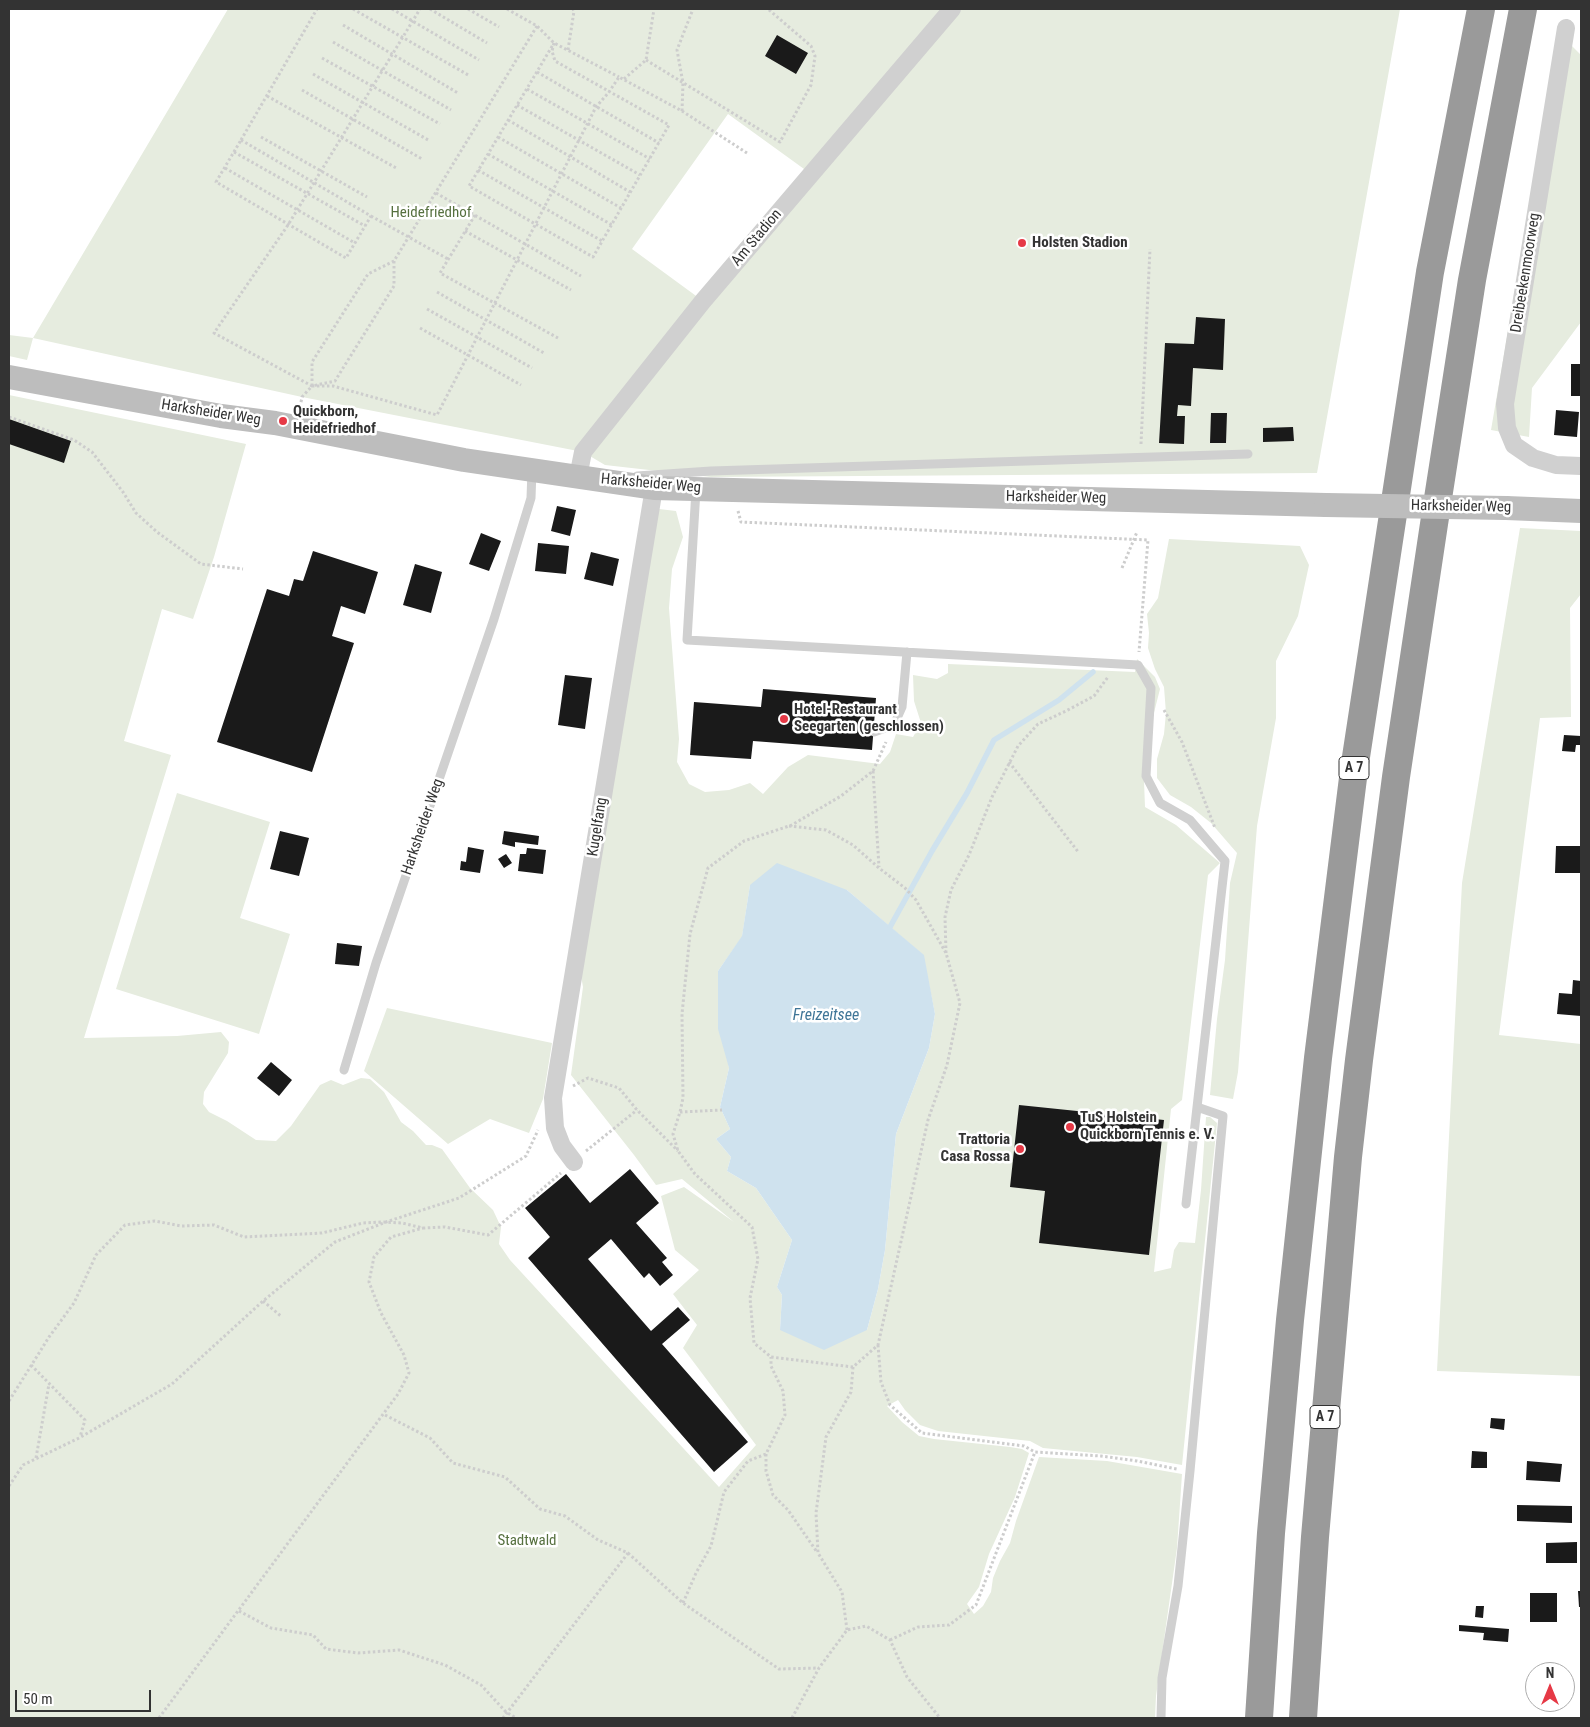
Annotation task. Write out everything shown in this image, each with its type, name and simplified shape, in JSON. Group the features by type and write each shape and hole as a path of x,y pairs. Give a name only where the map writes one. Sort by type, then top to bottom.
{"highway":[{"name":"A 7","path":"1259,1718 1271,1533 1290,1320 1316,1067 1354,770 1430,272 1481,9"},
{"name":"A 7","path":"1302,1718 1315,1537 1348,1157 1393,796 1470,290 1523,9"},
{"path":"1305,1678 1321,1718"}],"main road":[{"name":"Harksheider Weg","path":"9,377 221,416 275,423 464,460 654,488 1581,510"}],"street":[{"name":"Am Stadion","path":"585,478 583,452 697,309 952,9"},
{"name":"Dreibeekenmoorweg","path":"1566,28 1504,404 1507,428 1514,445 1532,458 1556,466 1581,466"},
{"name":"Kugelfang","path":"569,1167 555,1128 553,1098 654,488"}],"lane":[{"path":"585,478 711,471 1248,454"},
{"name":"Harksheider Weg","path":"344,1070 376,963 494,619 531,498 532,470"},
{"path":"696,489 687,640 1138,665 1151,688 1146,776 1160,803 1190,820 1226,862 1186,1204"},
{"path":"874,732 894,725 902,707 907,652"},
{"path":"1161,1718 1162,1678 1178,1586 1190,1471 1223,1116 1197,1107"}],"path":[{"path":"317,9 216,182 346,258 371,216"},
{"path":"353,9 470,76"},
{"path":"392,9 479,60"},
{"path":"420,9 298,210 214,333 312,386 333,386 437,415 476,336 596,107 619,77"},
{"path":"430,9 487,44"},
{"path":"468,9 499,27"},
{"path":"507,9 537,26 554,42 682,111 747,153"},
{"path":"568,50 573,9"},
{"path":"624,79 646,60 654,9"},
{"path":"682,111 683,82 677,50 693,9"},
{"path":"646,60 780,142 811,85 815,56 811,46 768,9"},
{"path":"342,25 458,92"},
{"path":"312,386 312,362 368,274 394,261 537,26"},
{"path":"333,42 451,110"},
{"path":"554,42 552,51 555,61 669,125 593,258 468,186 554,42"},
{"path":"322,58 440,124"},
{"path":"537,72 658,143"},
{"path":"313,74 430,141"},
{"path":"526,89 650,159"},
{"path":"302,90 422,159"},
{"path":"267,96 398,169"},
{"path":"517,105 640,174"},
{"path":"508,120 630,192"},
{"path":"261,137 368,197"},
{"path":"498,137 621,208"},
{"path":"241,140 448,259"},
{"path":"234,152 365,226"},
{"path":"488,154 612,225"},
{"path":"224,168 355,243"},
{"path":"478,170 602,241"},
{"path":"436,193 581,276"},
{"path":"475,215 440,273 558,338"},
{"path":"465,231 571,290"},
{"path":"1140,457 1150,249"},
{"path":"296,427 302,397 312,386 335,381 394,286 394,261"},
{"path":"437,292 544,353"},
{"path":"427,309 532,368"},
{"path":"420,328 521,385"},
{"path":"9,418 74,440 92,452 123,492 136,513 156,532 201,564 243,569"},
{"path":"732,491 741,522 1148,540 1138,665"},
{"path":"1122,568 1137,532"},
{"path":"946,954 945,917 951,890 969,855 992,797 1018,746 1038,724 1094,696 1118,664"},
{"path":"1151,688 1185,750 1220,839 1217,852"},
{"path":"678,1152 673,1134 683,1098 682,1014 690,934 708,868 744,841 789,826 841,796 873,771 894,725"},
{"path":"1009,762 1079,853"},
{"path":"873,771 879,868"},
{"path":"789,826 826,830 853,845 905,888 916,900 946,954 960,1003 947,1066 928,1120 878,1345 881,1382 890,1404 922,1433 1024,1446 1035,1452 1137,1460 1190,1471"},
{"path":"602,1137 637,1110 678,1152 696,1174 752,1227 758,1259 750,1298 754,1343 771,1357 853,1367"},
{"path":"680,1112 722,1110"},
{"path":"9,1401 74,1303 96,1255 125,1225 154,1221 181,1226 214,1225 244,1237 322,1233 363,1223 386,1222 423,1228 445,1227 488,1235 569,1167"},
{"path":"9,1486 23,1465 80,1438 172,1384 263,1301 335,1242 386,1222 459,1198"},
{"path":"159,1718 398,1394 409,1373 404,1355 381,1312 369,1282 374,1257 391,1237 423,1228"},
{"path":"263,1301 282,1317"},
{"path":"818,1553 816,1513 826,1437 851,1392 853,1367 878,1345"},
{"path":"771,1357 771,1366 783,1391 785,1415 766,1454 766,1471 773,1495 788,1510 842,1592 847,1630"},
{"path":"31,1366 85,1420 80,1438"},
{"path":"36,1459 49,1384"},
{"path":"384,1414 430,1438 453,1463 505,1478 540,1509 565,1516 598,1540 628,1554 683,1603 779,1669 819,1668"},
{"path":"890,1640 918,1627 949,1625 976,1605 1035,1452"},
{"path":"683,1603 696,1573 712,1546 724,1492 748,1461 766,1454"},
{"path":"503,1718 628,1554"},
{"path":"239,1611 271,1628 313,1635 326,1649 358,1653 399,1650 445,1665 481,1686 506,1712 516,1718"},
{"path":"792,1718 819,1668 847,1630 866,1626 890,1640 907,1677 940,1718"}],"green space":[{"name":"Heidefriedhof","path":"228,9 1400,9 1317,473 711,477 605,465 583,452 302,397 33,338","holes":["728,114 811,174 703,301 632,249"]},
{"path":"1569,43 1581,55 1581,322 1532,388 1529,437 1491,430 1554,63"},
{"path":"9,335 33,338 27,360 9,356"},
{"name":"Stadtwald","path":"9,395 246,444 214,557 193,619 162,609 124,741 171,755 84,1038 177,1036 221,1032 229,1042 228,1053 204,1092 203,1104 209,1112 256,1140 276,1141 291,1126 320,1085 331,1080 343,1085 361,1078 370,1079 384,1092 401,1122 413,1131 426,1145 442,1149 470,1188 493,1210 501,1227 499,1244 510,1260 719,1487 756,1445 683,1348 697,1325 673,1294 699,1270 675,1250 661,1196 684,1187 734,1222 682,1179 656,1185 571,1075 583,987 578,958 659,509 676,511 683,537 672,569 669,608 679,739 677,762 689,784 705,792 729,790 750,783 763,794 788,767 808,755 880,764 890,752 896,734 913,737 921,723 914,701 913,675 937,679 948,673 948,664 1135,672 1137,659 1155,677 1160,689 1143,756 1145,807 1176,825 1220,863 1208,875 1182,1100 1171,1109 1154,1272 1171,1268 1174,1250 1179,1242 1195,1243 1206,1117 1210,1117 1217,1123 1182,1465 1137,1457 1043,1448 1030,1441 938,1431 920,1425 898,1400 887,1406 919,1436 1010,1447 1022,1449 1029,1453 1015,1497 989,1554 979,1587 967,1604 974,1614 983,1606 991,1592 993,1578 1010,1543 1039,1457 1107,1461 1182,1474 1177,1548 1156,1696 1155,1718 9,1718","holes":["750,885 847,890 923,955 935,1014 929,1048 896,1134 885,1250 878,1289 867,1330 780,1330 782,1295 777,1287 792,1240 756,1188 727,1171 731,1157 716,1139 730,1129 720,1107 729,1068 718,971 742,937"]},
{"path":"1520,528 1581,531 1581,594 1570,608 1571,717 1540,718 1499,1035 1581,1044 1581,1376 1437,1371 1462,883"},
{"path":"1169,539 1300,546 1309,565 1298,616 1276,661 1276,718 1257,826 1238,1072 1233,1099 1210,1095 1225,960 1230,883 1237,853 1211,823 1191,807 1170,795 1157,778 1157,759 1164,734 1166,713 1164,687 1148,648 1147,614 1158,598"},
{"path":"177,793 270,822 240,918 290,934 259,1034 116,989"},
{"path":"387,1008 552,1043 543,1099 529,1133 490,1119 448,1144 364,1071"}],"water":[{"name":"Freizeitsee","path":"777,863 847,890 924,955 935,1014 929,1048 896,1134 885,1250 878,1289 867,1330 824,1350 780,1330 782,1295 777,1287 792,1240 756,1188 727,1171 731,1157 716,1139 730,1129 720,1107 729,1068 718,1029 718,971 742,936 750,885"}],"building":[{"path":"777,35 808,53 796,74 765,56"},
{"path":"1196,317 1225,319 1223,370 1193,368 1191,406 1178,405 1177,416 1185,416 1184,444 1159,443 1165,343 1194,344"},
{"path":"1571,364 1581,364 1581,396 1571,396"},
{"path":"1556,410 1579,412 1577,437 1554,435"},
{"path":"1211,413 1227,413 1226,443 1210,443"},
{"path":"9,419 71,441 64,463 9,444"},
{"path":"1293,427 1294,441 1263,442 1263,428"},
{"path":"557,506 576,510 570,536 551,531"},
{"path":"481,533 501,541 489,571 469,564"},
{"path":"538,543 569,546 566,574 535,571"},
{"path":"313,551 378,572 365,614 341,606 332,636 354,643 312,772 217,742 267,589 289,596 294,579 303,581"},
{"path":"591,552 619,559 613,586 584,579"},
{"path":"415,564 442,572 431,613 403,605"},
{"path":"565,675 592,678 585,729 558,725"},
{"name":"Hotel-Restaurant Seegarten (geschlossen)","path":"763,689 876,698 872,750 753,741 751,759 690,755 694,702 761,707"},
{"path":"1564,735 1581,736 1581,745 1576,745 1575,752 1562,751"},
{"path":"280,831 309,838 299,876 270,869"},
{"path":"504,831 539,836 538,845 515,842 515,847 502,844"},
{"path":"1556,846 1581,846 1581,873 1555,873"},
{"path":"468,847 484,850 480,873 460,870 461,861 466,862"},
{"path":"527,848 546,850 543,874 518,871 520,854 526,854"},
{"path":"506,854 512,863 504,868 498,859"},
{"path":"337,943 362,946 359,966 335,964"},
{"path":"1573,980 1581,981 1581,1016 1557,1014 1559,993 1572,994"},
{"path":"271,1062 292,1080 279,1096 257,1078"},
{"path":"1019,1105 1164,1120 1149,1255 1039,1243 1045,1191 1010,1187"},
{"path":"630,1169 659,1203 636,1223 667,1258 662,1262 673,1275 660,1286 649,1273 644,1278 611,1239 588,1259 651,1331 678,1307 690,1320 662,1344 748,1442 714,1472 528,1258 550,1237 525,1208 566,1174 590,1203"},
{"path":"1491,1418 1505,1419 1504,1430 1490,1428"},
{"path":"1472,1451 1487,1452 1487,1468 1471,1468"},
{"path":"1527,1461 1562,1464 1560,1482 1526,1480"},
{"path":"1517,1505 1572,1506 1572,1523 1517,1521"},
{"path":"1577,1542 1577,1563 1546,1563 1546,1543"},
{"path":"1578,1591 1581,1591 1581,1607 1579,1607"},
{"path":"1530,1593 1557,1593 1557,1622 1530,1622"},
{"path":"1476,1606 1484,1606 1483,1618 1475,1617"},
{"path":"1459,1625 1509,1629 1508,1642 1483,1640 1484,1633 1459,1631"}],"waterway":[{"path":"890,927 967,793 994,740 1059,700 1093,672"}],"place":[{"name":"Holsten Stadion","path":"1022,243"},
{"name":"Quickborn, Heidefriedhof","path":"283,421"},
{"name":"Hotel-Restaurant Seegarten (geschlossen)","path":"784,719"},
{"name":"TuS Holstein Quickborn Tennis e. V.","path":"1070,1127"},
{"name":"Trattoria Casa Rossa","path":"1020,1149"}]}
